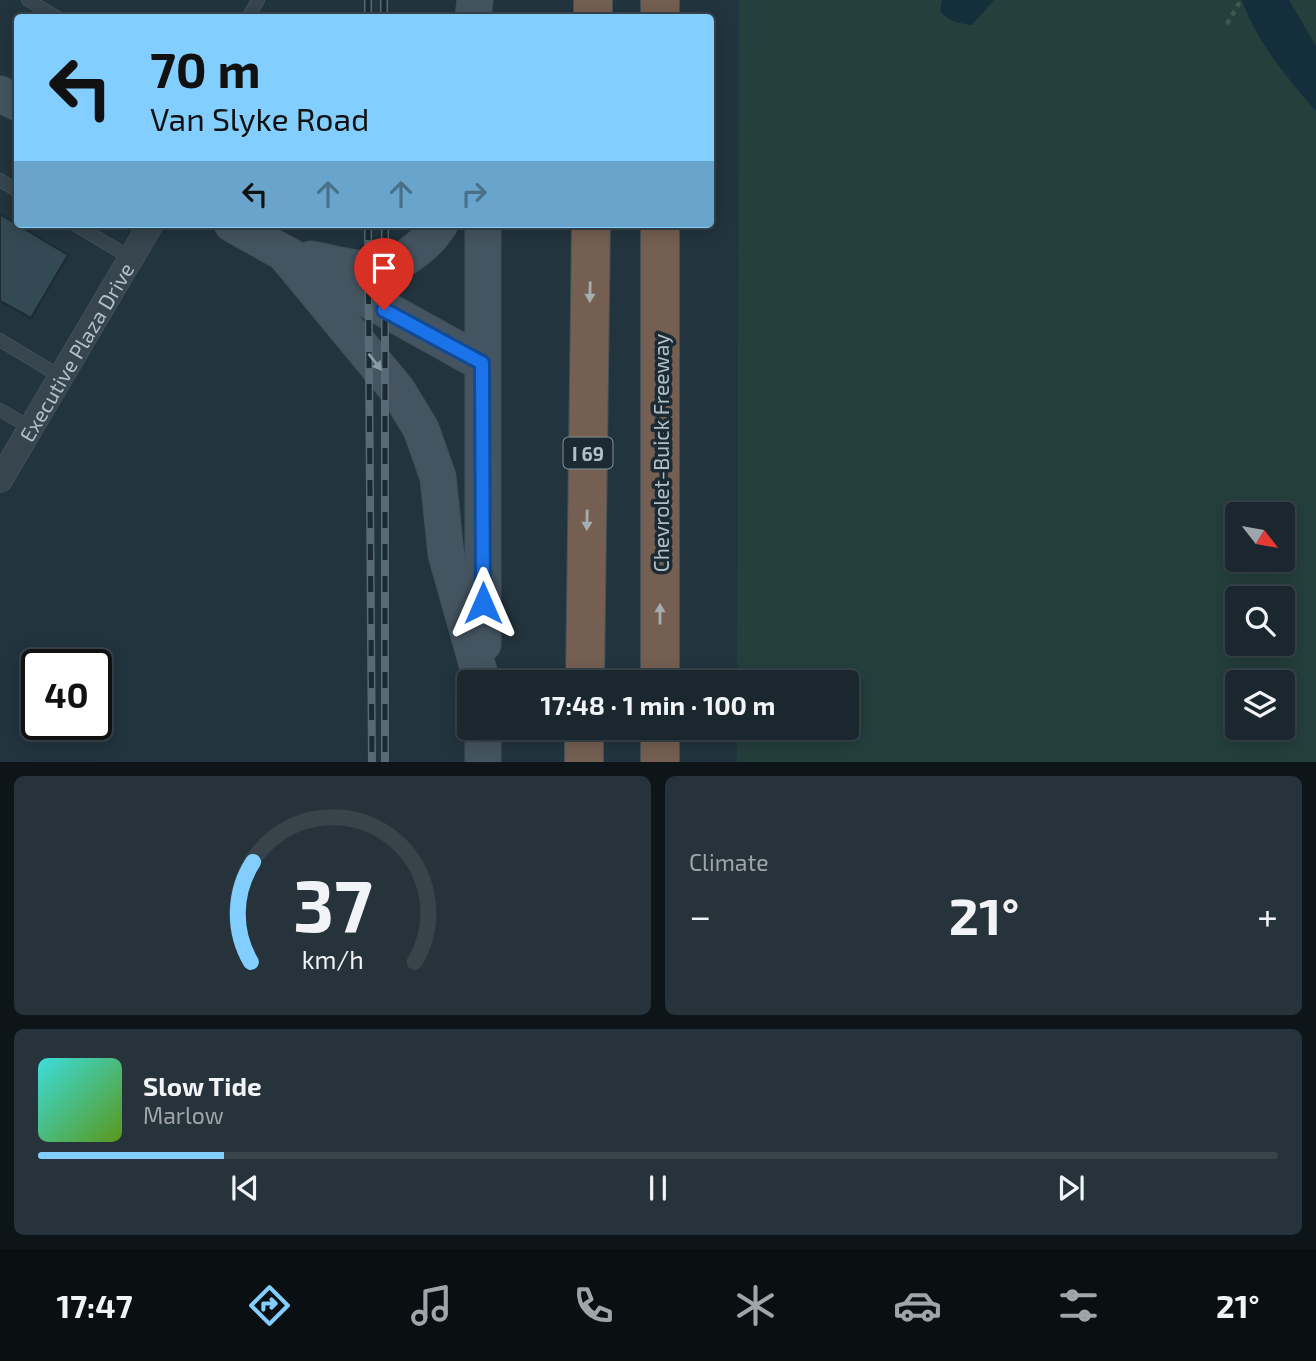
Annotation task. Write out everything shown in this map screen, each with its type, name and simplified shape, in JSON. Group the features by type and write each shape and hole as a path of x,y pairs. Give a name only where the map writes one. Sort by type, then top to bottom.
{"highway":[{"name":"I 69","path":"585,670 591,228"},
{"name":"Chevrolet-Buick Freeway","path":"660,228 660,670"},
{"path":"584,740 584,762"},
{"path":"660,740 660,762"}],"street":[{"name":"Executive Plaza Drive","path":"0,480 149,228"},
{"path":"240,228 482,363"},
{"path":"284,253 368,270 385,267 405,257 430,239 437,228"},
{"path":"482,670 483,228"},
{"path":"284,253 398,391 421,429 438,477 446,554 479,670"},
{"path":"483,740 483,762"}],"lane":[{"path":"28,0 51,14"},
{"path":"81,228 131,258"},
{"path":"0,340 61,377"},
{"path":"0,410 31,428"}],"path":[{"path":"1227,24 1241,0"}],"green space":[{"path":"739,0 1316,0 1316,762 737,762 737,740 859,740 859,670 737,670"}],"water":[{"path":"942,0 994,0 972,25 943,15 940,11"},
{"path":"1242,0 1289,0 1316,46 1316,111 1264,44"}],"building":[{"path":"0,214 14,222 14,228 23,228 68,255 31,318 0,301"}],"railway":[{"path":"368,0 368,14"},
{"path":"384,0 384,14"},
{"path":"368,228 372,762"},
{"path":"385,228 385,762"}],"route":[{"path":"384,310 482,363 483,603"}]}
